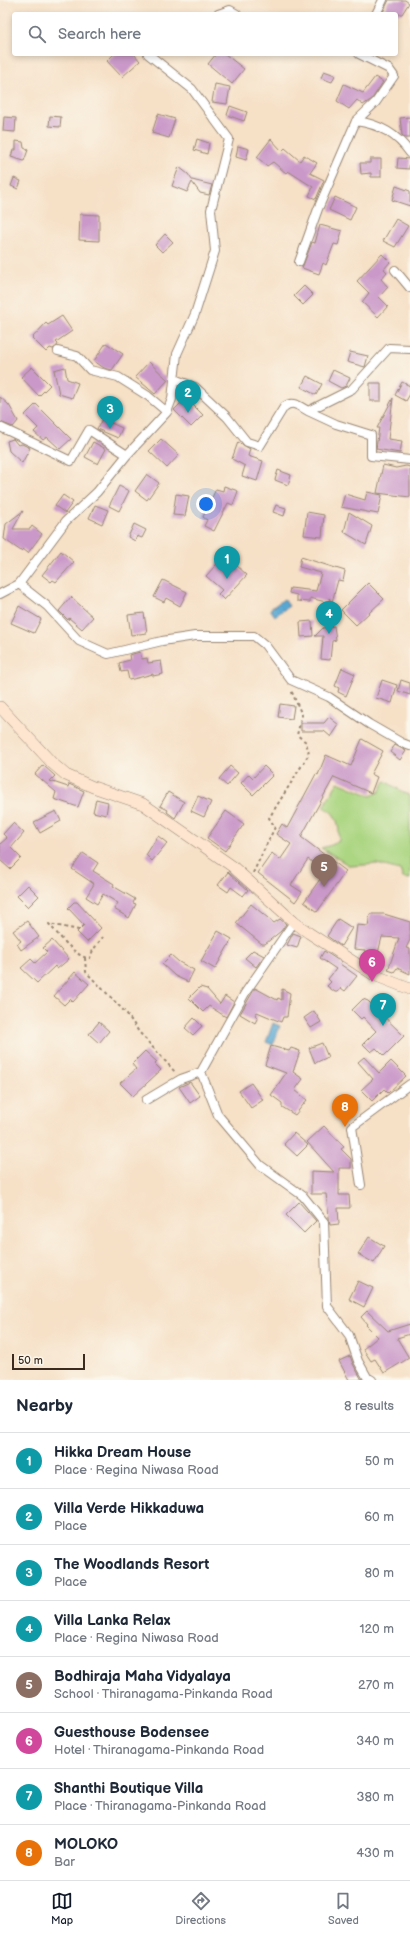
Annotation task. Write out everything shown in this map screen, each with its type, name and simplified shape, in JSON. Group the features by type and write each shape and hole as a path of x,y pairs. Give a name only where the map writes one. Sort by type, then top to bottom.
{"street":[{"path":"377,12 383,0"},
{"path":"224,12 230,10 234,12"},
{"path":"0,594 19,584 66,521 96,492 127,454 167,412 172,399 177,354 194,314 215,251 210,210 229,139 192,89 151,56"},
{"path":"299,262 318,209 356,121 376,102 394,76 389,69 363,56"},
{"path":"356,121 366,122 390,132 403,143 410,153"},
{"path":"394,270 410,288"},
{"path":"308,411 352,389 389,348 410,349"},
{"path":"58,351 77,356 90,370 118,378 148,396 167,412"},
{"path":"174,379 195,387 227,417 247,442 260,446 284,407 289,403 295,403 336,424 371,435 371,456 410,460"},
{"path":"0,426 69,461 72,460 89,430 127,454"},
{"path":"19,584 47,606 79,641 108,654 162,641 195,636 254,636 265,645 292,680 329,697 375,727 410,746"},
{"path":"0,707 52,763 66,775 93,787 143,804 232,866 294,922 374,975 410,989"},
{"path":"146,1100 181,1079 201,1072 245,993 294,922"},
{"path":"201,1072 218,1116 260,1165 303,1196 324,1222 327,1306 349,1335 358,1361 367,1377 372,1380"},
{"path":"361,1185 352,1127 410,1084"}],"path":[{"path":"250,882 275,827 269,818 309,754 306,742 297,735 302,715 291,692 292,680"},
{"path":"79,930 48,924 79,955 85,958 90,958 93,950 103,937"},
{"path":"85,958 86,972 127,1014 139,1032 181,1079"}],"green space":[{"path":"385,781 410,796 410,879 403,878 400,870 377,864 350,866 321,848 339,841 337,821 332,813 323,807 338,782 371,796 379,792"}],"water":[{"path":"284,599 289,606 275,616 270,609"},
{"path":"273,1023 280,1026 273,1045 266,1042"}],"building":[{"path":"389,0 405,0 409,3 402,14 398,14 398,12 383,12"},
{"path":"112,56 136,56 140,61 122,77 107,61"},
{"path":"214,56 228,56 244,69 232,84 208,64"},
{"path":"324,71 335,75 332,82 321,78"},
{"path":"375,77 383,82 372,99 363,105 357,100 349,109 337,101 344,84 363,93"},
{"path":"215,84 230,87 227,104 212,102"},
{"path":"230,106 247,112 244,121 227,115"},
{"path":"158,114 175,119 169,138 152,133"},
{"path":"50,116 61,117 60,127 49,126"},
{"path":"4,117 16,118 15,132 3,131"},
{"path":"410,117 410,138 405,138 402,135 400,118"},
{"path":"197,139 209,143 207,154 194,150"},
{"path":"271,139 282,151 285,148 300,161 304,155 317,163 310,173 324,180 316,199 309,196 313,187 288,171 286,173 273,162 267,166 257,157"},
{"path":"16,141 23,142 24,148 28,150 24,161 11,157 13,150 16,150"},
{"path":"238,146 249,149 246,160 236,157"},
{"path":"398,158 410,159 409,169 397,168"},
{"path":"370,159 381,159 381,177 371,177 371,173 361,174 360,163 370,163"},
{"path":"179,167 188,174 192,180 212,185 209,195 200,193 192,182 187,192 172,186"},
{"path":"14,178 21,181 18,189 11,186"},
{"path":"396,186 410,191 410,206 392,200"},
{"path":"335,197 356,207 350,220 329,210"},
{"path":"80,214 99,215 99,241 79,240"},
{"path":"396,219 408,226 395,247 383,241"},
{"path":"320,225 342,231 338,245 334,244 326,265 323,263 319,274 302,268 312,242 315,243"},
{"path":"165,234 173,242 162,252 155,245"},
{"path":"382,254 390,262 384,269 387,272 381,279 388,287 379,297 388,306 378,317 362,302 369,293 357,281"},
{"path":"304,286 313,295 303,305 294,296"},
{"path":"62,316 72,331 56,342 58,344 57,346 53,349 50,348 46,352 32,338 46,323 48,325"},
{"path":"106,343 123,354 112,370 104,368 94,361"},
{"path":"350,352 368,356 365,367 347,362"},
{"path":"149,362 168,380 155,394 135,377"},
{"path":"32,367 50,385 39,396 21,377"},
{"path":"65,367 67,379 78,383 72,398 59,394 54,370"},
{"path":"333,370 350,378 346,386 341,388 328,381"},
{"path":"307,376 322,384 316,395 301,387"},
{"path":"402,382 410,386 410,394 406,401 395,395"},
{"path":"370,383 381,383 381,401 370,401"},
{"path":"0,397 9,405 18,421 13,427 0,422"},
{"path":"186,398 203,415 191,427 174,410"},
{"path":"393,398 388,439 402,441 400,453 376,449 379,428 377,428"},
{"path":"36,404 71,439 60,449 47,437 43,440 34,432 38,428 25,415"},
{"path":"102,419 122,428 118,438 97,429"},
{"path":"13,439 18,445 22,444 30,448 22,463 9,451 7,441"},
{"path":"161,439 179,455 167,468 149,451"},
{"path":"93,442 106,449 98,464 85,457"},
{"path":"238,442 250,449 248,456 263,461 257,481 242,476 245,466 232,459"},
{"path":"383,465 396,468 406,466 410,467 410,497 377,493"},
{"path":"278,470 291,475 288,485 275,480"},
{"path":"147,474 159,483 147,500 135,491"},
{"path":"119,486 129,491 119,511 109,506"},
{"path":"224,486 238,491 233,505 228,503 214,531 204,526 207,520 203,517 216,489 223,491"},
{"path":"367,492 382,495 378,514 341,507 345,494 365,500"},
{"path":"176,494 189,496 185,516 173,515"},
{"path":"63,495 73,502 65,513 55,506"},
{"path":"95,505 108,510 102,524 89,518"},
{"path":"276,505 286,508 284,516 273,512"},
{"path":"23,511 13,529 30,529 32,526 42,534 28,553 23,549 21,551 4,539 6,524"},
{"path":"307,512 324,515 322,537 304,535"},
{"path":"349,512 372,526 366,545 344,532"},
{"path":"134,524 146,530 142,538 137,536 135,541 128,537"},
{"path":"61,551 74,562 56,582 53,580 51,582 42,575"},
{"path":"225,555 247,575 224,600 218,594 222,590 206,576"},
{"path":"301,557 345,571 343,581 338,580 332,602 329,598 330,603 310,598 310,602 297,601 297,595 289,593 290,588 316,591 321,573 299,567"},
{"path":"163,580 187,592 180,606 166,598 164,602 154,597"},
{"path":"368,583 384,599 356,625 341,610"},
{"path":"71,597 93,617 82,629 69,618 68,620 59,611"},
{"path":"19,606 41,619 34,633 11,623"},
{"path":"144,613 147,633 131,635 128,615"},
{"path":"312,621 313,636 301,637 300,622"},
{"path":"334,626 336,640 332,641 330,660 321,659 323,636 315,636 323,628"},
{"path":"140,652 142,659 147,658 148,663 161,661 163,674 153,676 153,674 129,680 127,671 121,672 119,663 130,660 129,655"},
{"path":"342,668 355,674 346,696 338,692 339,688 335,686"},
{"path":"382,680 397,685 392,703 376,698"},
{"path":"401,680 410,683 410,695 398,691"},
{"path":"280,704 294,706 292,719 278,717"},
{"path":"329,717 339,725 331,737 324,731 301,731 301,723 324,723"},
{"path":"362,739 383,751 371,774 377,777 371,793 334,777 301,837 346,871 317,912 304,902 325,872 308,859 291,885 302,892 295,902 258,873 272,853 280,860 291,844 276,834 282,824 287,828 316,774 318,775 326,755 351,766"},
{"path":"395,745 406,751 400,760 390,752"},
{"path":"43,765 55,776 50,781 68,787 69,784 84,791 78,807 54,799 56,792 35,774"},
{"path":"230,766 238,773 227,786 219,779"},
{"path":"264,766 273,775 253,795 241,783 249,774 253,778"},
{"path":"168,792 184,802 175,818 167,812 168,810 160,806"},
{"path":"198,796 211,802 204,817 191,811"},
{"path":"96,799 108,802 106,815 93,812"},
{"path":"56,811 61,821 40,833 34,822"},
{"path":"226,811 244,824 225,851 207,838"},
{"path":"13,823 24,833 11,848 21,858 10,869 0,860 0,844 7,838 3,834"},
{"path":"158,836 167,843 152,861 146,855"},
{"path":"83,853 98,863 93,871 114,884 113,886 135,899 133,903 136,904 129,918 114,909 118,903 103,894 97,904 86,897 94,884 72,869"},
{"path":"228,872 248,890 243,896 231,887 228,892 218,885"},
{"path":"28,885 39,896 28,907 17,896"},
{"path":"74,902 77,902 101,928 87,942 77,932 84,925 68,908"},
{"path":"251,904 274,923 280,919 286,924 281,931 265,944 262,944 236,923"},
{"path":"370,914 384,914 410,922 410,940 406,948 410,949 410,974 397,968 394,972 388,970 399,938 382,937 377,957 365,955 365,950 354,949 357,925 368,926"},
{"path":"338,919 352,928 341,946 327,936"},
{"path":"27,921 39,937 21,950 17,944 21,941 13,931"},
{"path":"218,931 232,939 215,969 201,961"},
{"path":"293,933 301,936 297,948 287,945"},
{"path":"52,940 69,959 57,969 55,966 37,983 21,968 31,959 35,963 47,952 43,948"},
{"path":"253,950 264,956 256,967 245,958"},
{"path":"324,951 341,962 340,964 357,976 345,991 341,988 338,992 335,992 327,986 331,982 328,979 336,969 320,958"},
{"path":"171,955 179,962 194,970 188,982 175,976 162,964"},
{"path":"75,972 89,984 73,1002 70,999 64,1005 54,996"},
{"path":"200,987 207,989 220,1004 225,996 234,1002 226,1017 209,1006 203,1012 189,998"},
{"path":"255,988 277,1000 278,998 282,1000 282,989 290,993 287,1017 283,1017 281,1022 257,1012 255,1015 258,1017 255,1023 240,1014"},
{"path":"363,999 368,1001 404,1036 384,1056 376,1048 371,1052 363,1044 376,1031 363,1017 361,1019 352,1010"},
{"path":"314,1011 321,1022 311,1028 304,1018"},
{"path":"194,1018 202,1026 193,1035 185,1028"},
{"path":"99,1022 109,1031 99,1043 89,1034"},
{"path":"322,1043 328,1057 315,1063 309,1048"},
{"path":"271,1046 289,1051 291,1048 300,1051 293,1072 303,1079 295,1090 307,1100 295,1115 282,1107 282,1103 271,1095 286,1073 265,1065"},
{"path":"145,1051 157,1062 155,1064 161,1070 133,1096 120,1083 136,1069 132,1064"},
{"path":"364,1057 379,1073 391,1061 406,1076 388,1093 384,1089 372,1101 361,1090 373,1079 358,1062"},
{"path":"190,1082 200,1096 190,1103 179,1087"},
{"path":"251,1083 263,1100 251,1108 239,1091"},
{"path":"324,1126 344,1147 341,1149 351,1159 351,1168 339,1168 339,1195 349,1195 350,1208 338,1208 339,1224 330,1225 326,1194 311,1194 311,1171 334,1172 307,1142"},
{"path":"294,1133 308,1145 297,1156 284,1144"},
{"path":"299,1202 316,1221 304,1233 286,1215"},
{"path":"369,1237 384,1246 374,1263 358,1254"},
{"path":"358,1281 373,1288 364,1307 349,1299"},
{"path":"367,1311 388,1331 410,1324 410,1334 397,1338 409,1358 384,1373 375,1359 371,1361 363,1349 378,1337 366,1325 367,1324 361,1317"},
{"path":"350,1356 362,1380 349,1380 339,1361"}],"place":[{"name":"Villa Verde Hikkaduwa","path":"188,413"},
{"name":"The Woodlands Resort","path":"110,429"},
{"name":"Hikka Dream House","path":"227,579"},
{"name":"Villa Lanka Relax","path":"329,634"},
{"name":"Bodhiraja Maha Vidyalaya","path":"324,887"},
{"name":"Guesthouse Bodensee","path":"372,982"},
{"name":"Shanthi Boutique Villa","path":"383,1026"},
{"name":"MOLOKO","path":"345,1127"}]}
